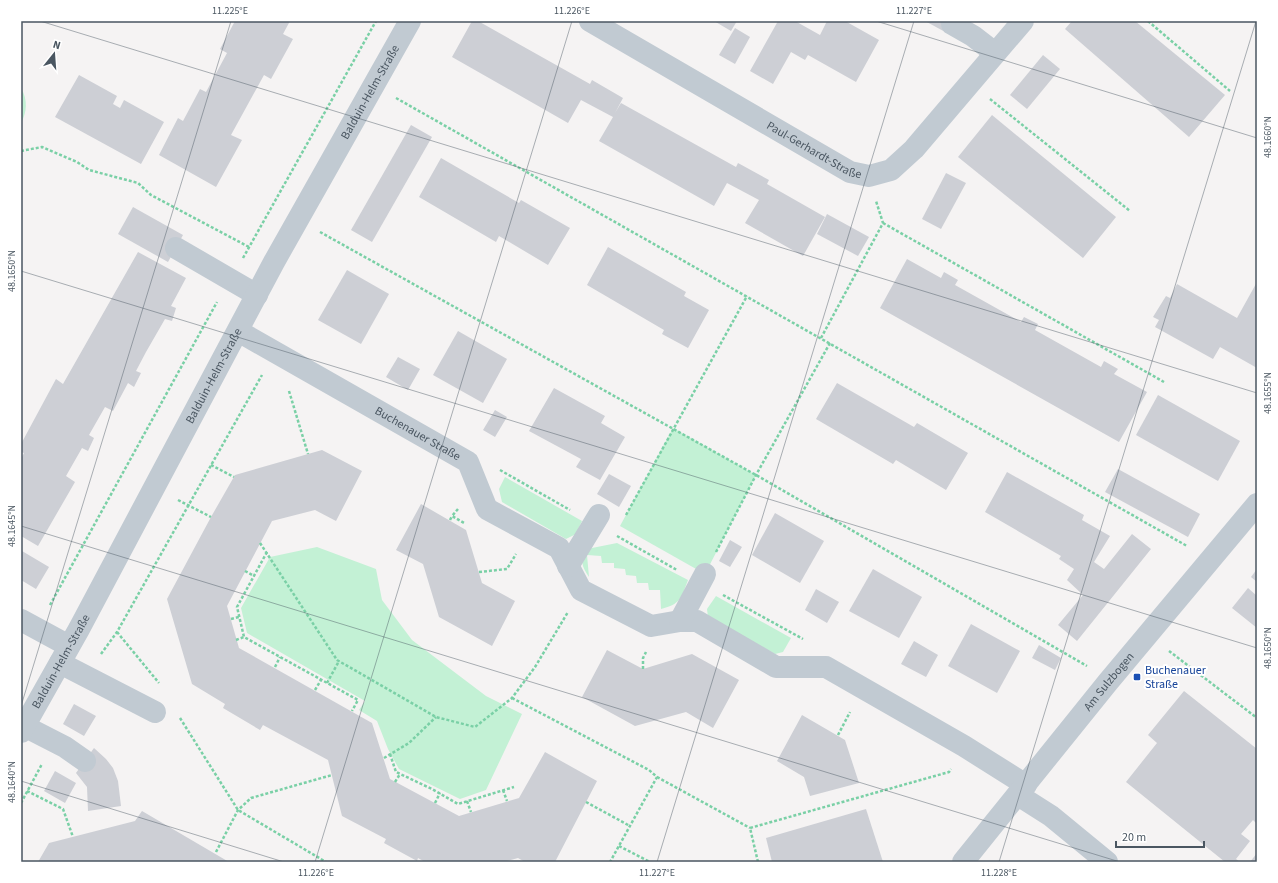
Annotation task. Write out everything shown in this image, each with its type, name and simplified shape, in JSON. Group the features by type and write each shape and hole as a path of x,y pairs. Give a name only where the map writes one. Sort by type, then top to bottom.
{"street":[{"name":"Balduin-Helm-Straße","path":"23,729 257,295 410,21"},
{"name":"Paul-Gerhardt-Straße","path":"590,21 850,172 869,176 891,170 914,149 1023,21"},
{"path":"952,24 973,36 996,54"},
{"path":"176,248 257,295"},
{"name":"Buchenauer Straße","path":"238,331 274,353 468,462 488,509 559,548 581,590"},
{"name":"Am Sulzbogen","path":"963,862 1108,682 1257,504"},
{"path":"568,566 596,519"},
{"path":"680,621 703,578"},
{"path":"581,590 651,626 680,621 697,621 776,667 826,667 964,746 1022,790 1107,862"},
{"path":"29,624 85,676 155,712"},
{"path":"23,729 54,742 85,761"}],"path":[{"path":"29,624 249,247 376,21"},
{"path":"1148,21 1230,91"},
{"path":"970,83 1130,212"},
{"path":"374,86 830,343 1189,548 1208,562"},
{"path":"21,151 42,147 77,162 89,170 138,183 151,195 249,247"},
{"path":"821,338 882,223 869,176"},
{"path":"299,220 756,475 1084,663 1108,682"},
{"path":"882,223 1164,382"},
{"path":"596,519 620,526 747,296"},
{"path":"703,578 756,475 830,343"},
{"path":"85,676 117,632 274,353"},
{"path":"287,384 308,454"},
{"path":"468,462 484,461 596,519 703,578 805,640"},
{"path":"211,465 234,477"},
{"path":"154,487 211,517"},
{"path":"450,520 452,516"},
{"path":"479,572 507,569 530,532"},
{"path":"260,543 339,661 436,717 475,727 512,698 535,667 581,590"},
{"path":"267,552 237,607 244,637 358,700 352,711"},
{"path":"245,570 254,576"},
{"path":"231,619 239,617"},
{"path":"117,632 164,689"},
{"path":"1148,634 1257,718"},
{"path":"236,640 244,637"},
{"path":"275,667 280,657"},
{"path":"327,683 339,661"},
{"path":"315,690 321,680"},
{"path":"512,698 649,770 657,777 750,828 949,772 964,746"},
{"path":"179,716 238,810 326,862"},
{"path":"384,758 409,743 436,717"},
{"path":"21,803 54,742"},
{"path":"390,754 396,772 440,793 458,804 514,787"},
{"path":"395,782 400,774"},
{"path":"216,852 238,810 251,798 332,775"},
{"path":"610,862 657,777"},
{"path":"503,790 507,801"},
{"path":"27,791 63,809 73,837"},
{"path":"435,803 440,793"},
{"path":"467,801 471,812"},
{"path":"586,802 630,826"},
{"path":"750,828 758,862"},
{"path":"619,846 650,862"},
{"path":"318,857 318,862"}],"green space":[{"path":"21,88 25,97 26,106 25,115 21,123"},
{"path":"673,428 756,475 705,574 620,526"},
{"path":"505,477 582,521 576,534 566,539 502,502 499,489"},
{"path":"617,543 688,580 682,596 673,605 661,609 660,590 649,590 648,583 637,583 636,576 626,575 625,569 614,568 614,563 602,563 601,556 587,555 589,577 582,563 583,556 587,549"},
{"path":"317,547 376,569 382,600 412,640 486,696 522,714 486,790 460,799 399,769 388,749 377,721 359,710 365,701 247,633 241,608 270,557"},
{"path":"716,596 791,638 783,652 775,654 708,617 707,609"}],"building":[{"path":"235,21 290,21 283,34 293,39 271,79 264,75 231,135 242,140 216,187 159,155 178,118 183,121 200,89 206,92 227,53 220,49"},
{"path":"472,21 478,21 590,84 592,80 623,98 615,113 621,103 736,167 738,163 769,180 767,184 825,217 803,256 745,223 759,200 727,183 714,206 599,141 613,117 581,100 568,123 452,57"},
{"path":"714,21 737,21 731,31"},
{"path":"778,21 795,21 820,35 827,21 845,21 879,40 856,82 808,55 805,60 791,52 773,84 750,71"},
{"path":"925,21 954,21 947,33"},
{"path":"1072,21 1135,21 1225,95 1189,137 1065,29"},
{"path":"735,28 750,37 735,64 719,55"},
{"path":"1043,55 1060,69 1027,109 1010,95"},
{"path":"79,75 117,96 113,104 120,108 124,100 164,122 141,164 55,117"},
{"path":"992,115 1116,217 1083,258 958,157"},
{"path":"411,125 432,137 372,242 351,230"},
{"path":"441,158 519,203 521,200 570,228 548,265 499,236 496,242 419,197"},
{"path":"946,173 966,183 941,229 922,219"},
{"path":"133,207 183,235 168,262 118,234"},
{"path":"827,214 869,237 858,256 817,234"},
{"path":"608,247 686,292 684,296 709,310 688,348 662,334 664,330 587,285"},
{"path":"138,252 186,278 171,306 176,308 172,321 165,319 146,352 136,371 141,373 134,387 128,383 113,411 105,407 89,435 94,438 88,451 82,448 66,476 75,482 38,546 21,536 21,459 24,453 21,452 21,444 56,379 63,384"},
{"path":"907,259 941,278 944,272 958,280 955,285 1021,322 1024,317 1038,324 1035,330 1101,367 1104,361 1118,369 1114,374 1147,392 1119,442 880,308"},
{"path":"347,270 389,294 361,344 318,320"},
{"path":"1257,282 1257,368 1220,347 1213,359 1155,327 1159,320 1153,317 1166,296 1170,298 1177,284 1237,318"},
{"path":"458,331 507,359 483,403 433,375"},
{"path":"398,357 420,369 408,390 386,377"},
{"path":"837,383 914,427 917,423 968,453 946,490 896,460 893,464 816,419"},
{"path":"554,388 605,416 601,423 625,437 600,480 576,467 581,459 529,431"},
{"path":"1158,395 1240,441 1218,481 1136,435"},
{"path":"495,410 507,417 495,437 483,430"},
{"path":"322,450 362,471 336,521 315,510 272,521 227,606 239,648 372,723 390,779 459,816 519,798 545,752 597,781 555,862 525,862 518,858 503,862 425,862 418,858 417,861 384,843 386,839 342,816 328,760 263,725 260,730 223,708 225,704 192,684 167,599 211,517 235,475"},
{"path":"1118,469 1200,514 1188,537 1105,492"},
{"path":"1007,472 1084,515 1082,520 1110,536 1094,562 1104,569 1132,534 1151,549 1077,641 1058,625 1083,595 1067,580 1074,569 1059,559 1061,556 985,512"},
{"path":"609,474 631,486 619,507 597,494"},
{"path":"421,504 466,530 482,583 515,601 492,646 439,617 423,564 396,550"},
{"path":"775,513 824,541 800,583 752,555"},
{"path":"730,540 742,547 730,567 719,561"},
{"path":"22,551 49,567 36,589 21,580"},
{"path":"873,569 922,597 899,638 849,611"},
{"path":"1257,569 1257,582 1251,577"},
{"path":"1248,588 1257,596 1257,628 1232,608"},
{"path":"816,589 839,602 827,623 805,610"},
{"path":"971,624 1020,651 997,693 948,666"},
{"path":"914,641 938,655 926,677 901,664"},
{"path":"1039,645 1061,658 1055,670 1032,658"},
{"path":"607,650 643,669 692,654 739,680 713,728 686,712 635,726 582,697"},
{"path":"1184,691 1257,749 1257,824 1253,820 1241,834 1250,841 1236,859 1240,862 1225,862 1126,782 1157,743 1148,735"},
{"path":"74,704 96,716 84,736 63,724"},
{"path":"802,715 845,740 859,783 810,796 804,777 777,761"},
{"path":"94,748 113,768 118,781 121,806 88,811 87,787 76,773"},
{"path":"55,771 76,783 65,803 44,791"},
{"path":"866,809 883,862 772,862 766,838"},
{"path":"142,811 229,862 38,862 49,843 135,821"},
{"path":"1257,853 1257,862 1250,862"}],"place":[{"name":"Buchenauer Straße","path":"1137,677"}]}
